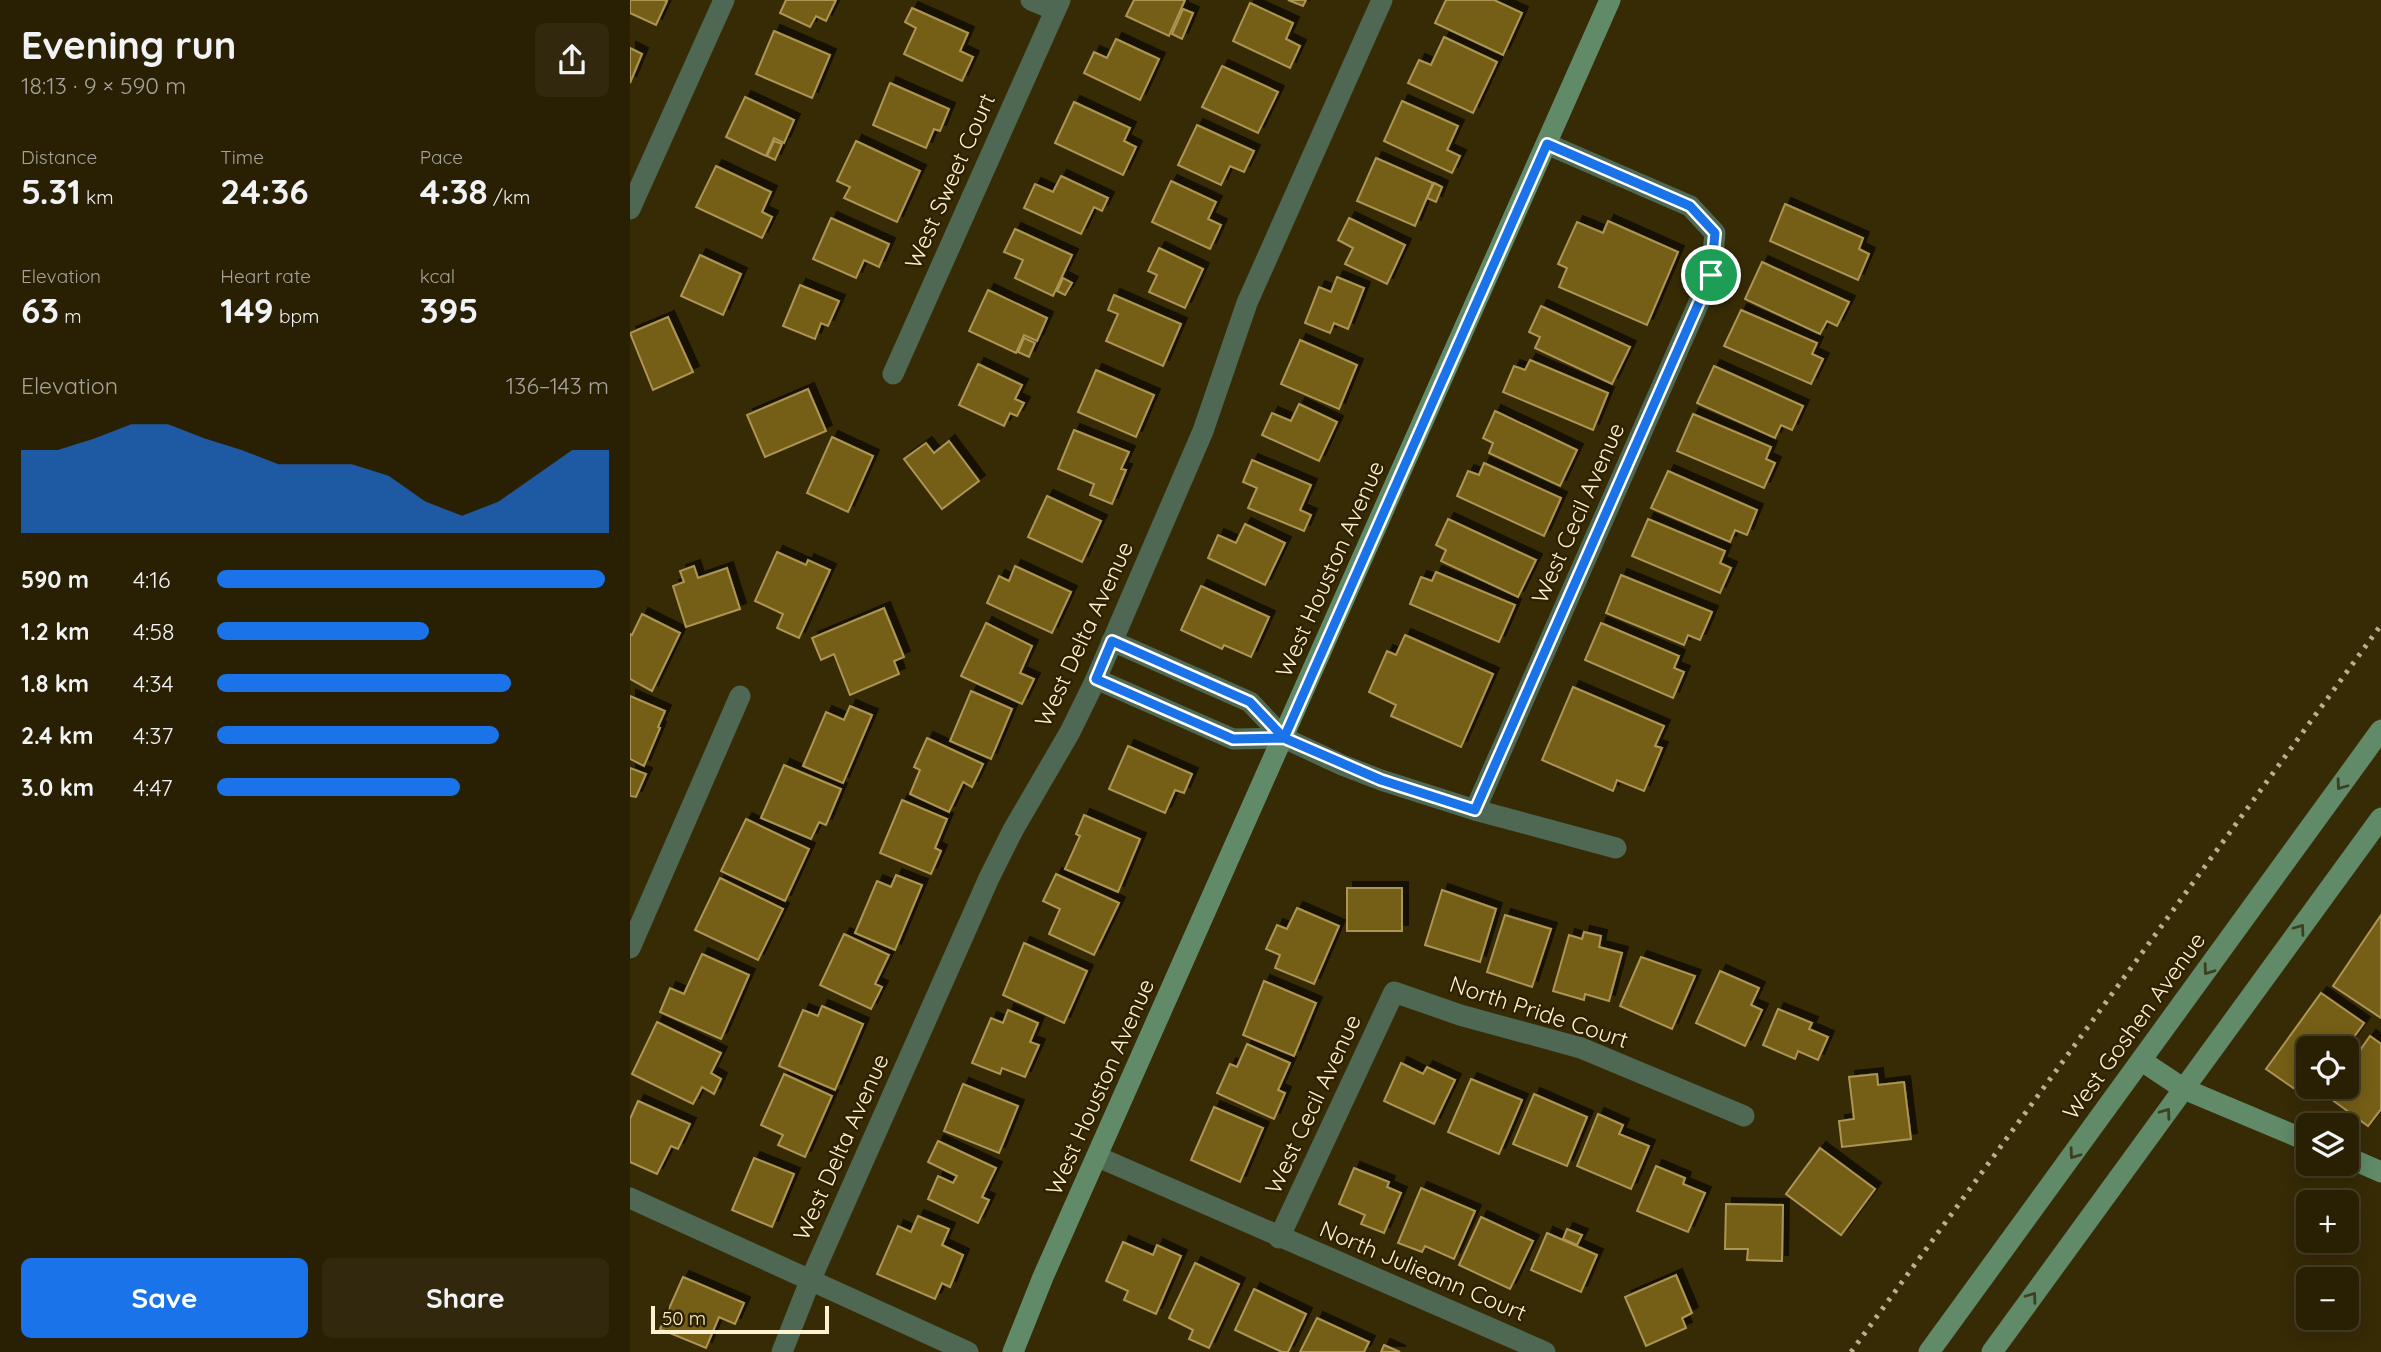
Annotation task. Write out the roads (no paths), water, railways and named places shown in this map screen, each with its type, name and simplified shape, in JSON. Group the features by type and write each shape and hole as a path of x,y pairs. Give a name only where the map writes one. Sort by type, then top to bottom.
{"street":[{"path":"630,209 724,0"},
{"path":"1031,0 1057,5"},
{"name":"West Delta Avenue","path":"782,1352 810,1281 989,878 1013,830 1070,732 1096,679 1203,431 1247,303 1382,0"},
{"name":"West Houston Avenue","path":"1013,1352 1043,1277 1610,0"},
{"name":"West Sweet Court","path":"893,373 1057,5"},
{"name":"West Cecil Avenue","path":"1475,810 1711,275 1715,233 1690,206 1547,144"},
{"path":"1112,641 1250,702 1284,738 1381,780 1475,810 1616,848"},
{"path":"1096,679 1233,739 1284,738"},
{"path":"630,948 740,696"},
{"name":"West Goshen Avenue","path":"1929,1352 2381,730"},
{"path":"1992,1352 2381,818"},
{"name":"West Cecil Avenue","path":"1279,1238 1394,992"},
{"name":"North Pride Court","path":"1394,992 1460,1016 1581,1048 1744,1116"},
{"path":"2142,1061 2184,1089 2296,1136"},
{"name":"North Julieann Court","path":"1098,1157 1545,1352"},
{"path":"2359,1162 2381,1172"},
{"path":"630,1198 968,1352"}],"railway":[{"path":"1851,1352 2381,625"}]}
